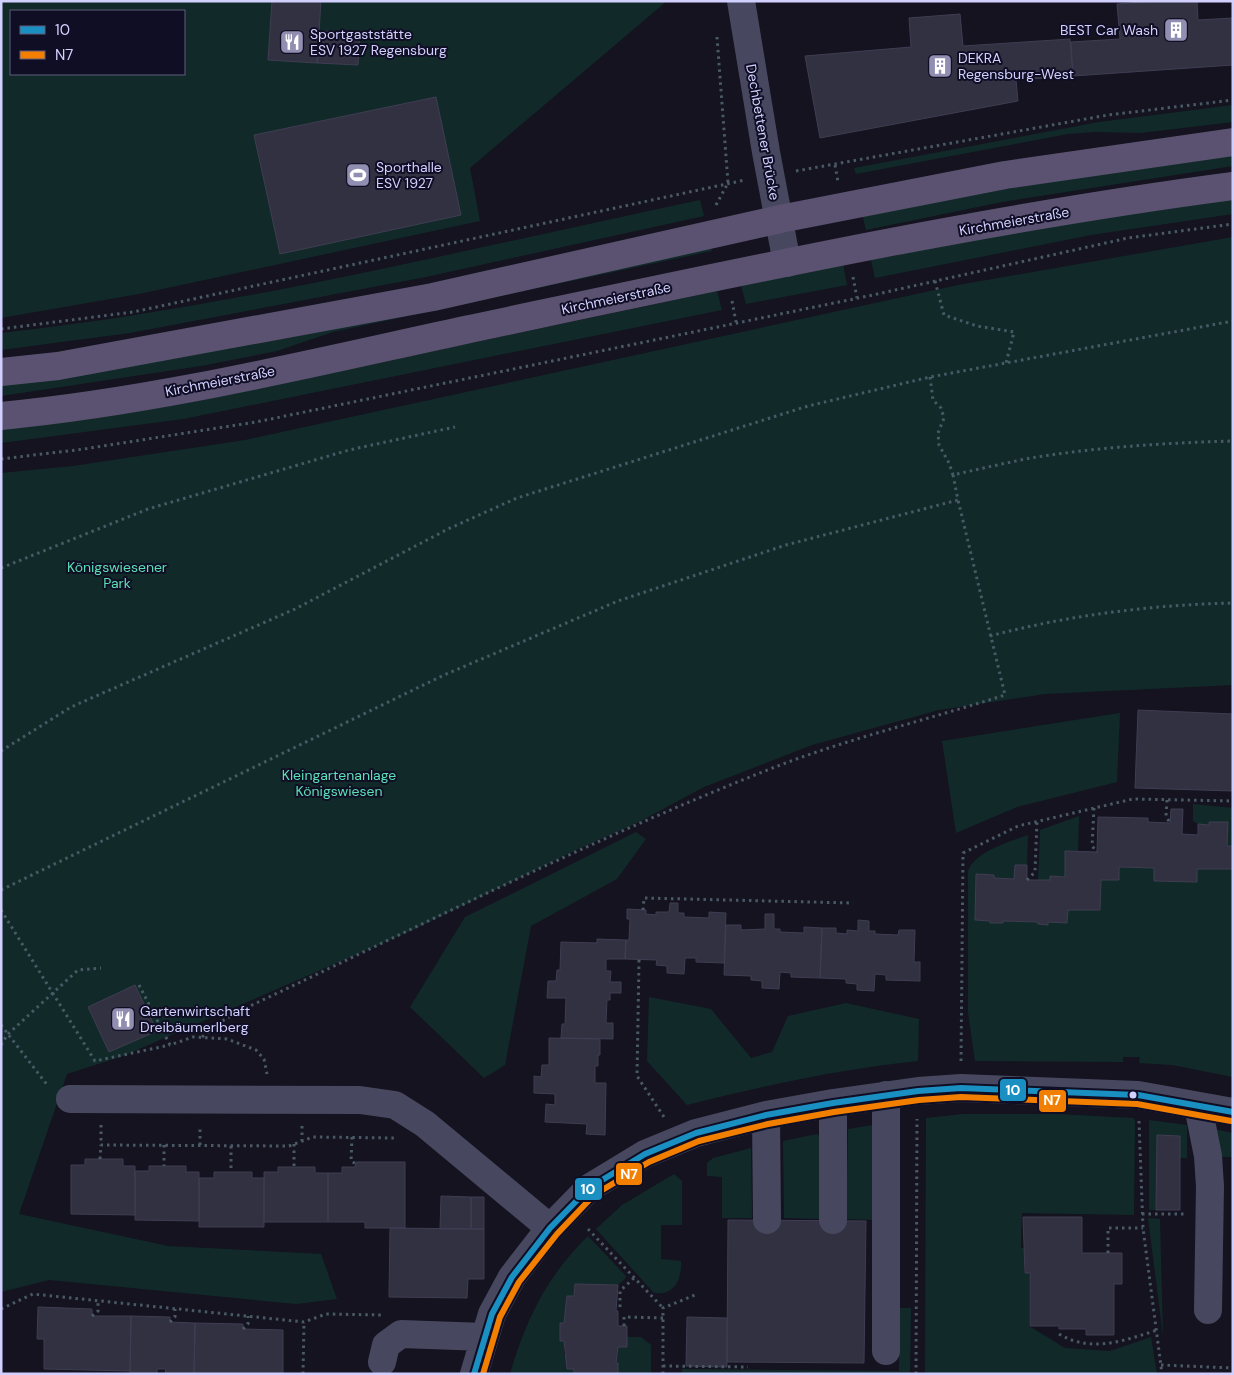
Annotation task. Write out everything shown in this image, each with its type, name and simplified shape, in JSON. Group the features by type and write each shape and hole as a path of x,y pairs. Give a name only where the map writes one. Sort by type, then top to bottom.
{"main road":[{"path":"1,372 58,366 433,297 780,219 1005,175 1233,142"},
{"name":"Kirchmeierstraße","path":"1,416 73,409 233,380 864,247 1139,199 1233,186"}],"street":[{"name":"Dechbettener Brücke","path":"741,1 770,176 788,263"},
{"path":"474,1374 492,1314 512,1277 550,1228 589,1188 644,1154 696,1134 766,1115 833,1102 918,1091 961,1088 1138,1096 1233,1112"},
{"path":"886,1095 886,1351"},
{"path":"70,1099 360,1100 395,1105 425,1124 550,1228"},
{"path":"833,1102 833,1220"},
{"path":"1198,1106 1208,1156 1210,1215 1208,1310"},
{"path":"766,1115 767,1220"},
{"path":"382,1362 386,1345 400,1334 485,1337"}],"path":[{"path":"717,30 728,183"},
{"path":"1,329 133,312 728,183 1108,115 1233,100"},
{"path":"1,458 84,449 256,422 935,281 1128,238 1233,224"},
{"path":"935,281 944,315 977,326 1014,332 1006,363"},
{"path":"1,751 71,707 295,609 448,528 517,498 808,406 930,377 1233,321"},
{"path":"202,1037 224,1020 250,1006 574,851 637,823 808,756 1005,695 953,475 939,445 938,433 944,418 941,408 933,400 930,377"},
{"path":"1,568 148,509 348,450 455,426"},
{"path":"953,475 1030,458 1097,449 1158,443 1233,441"},
{"path":"1,890 444,675 618,601 786,545 958,500"},
{"path":"990,636 1034,624 1083,616 1198,604 1233,603"},
{"path":"961,1088 963,853 1018,826 1133,799 1233,801"},
{"path":"1166,800 1166,816 1170,823"},
{"path":"1094,808 1092,846 1097,852"},
{"path":"1027,880 1035,872 1037,821"},
{"path":"643,910 644,898 853,902"},
{"path":"1,910 95,1061 170,1045 193,1037 227,1039 256,1050 264,1059 267,1076 267,1099"},
{"path":"639,960 637,1076 679,1140"},
{"path":"1,1044 8,1034 78,970 101,968"},
{"path":"138,985 170,1045"},
{"path":"1,1024 44,1084 70,1099"},
{"path":"916,1374 918,1091"},
{"path":"1138,1096 1143,1228 1162,1374"},
{"path":"100,1099 100,1160"},
{"path":"100,1145 231,1146 294,1144 312,1137 401,1138"},
{"path":"352,1137 351,1161 356,1164"},
{"path":"294,1144 294,1167"},
{"path":"164,1145 164,1166"},
{"path":"231,1146 231,1172"},
{"path":"1142,1214 1210,1215"},
{"path":"1108,1253 1108,1228 1143,1228"},
{"path":"588,1229 662,1308 662,1374"},
{"path":"620,1306 620,1291 634,1278"},
{"path":"1,1309 33,1294 304,1322 326,1314 385,1315"},
{"path":"662,1308 695,1295"},
{"path":"92,1316 98,1310 98,1300"},
{"path":"170,1322 175,1317 175,1309"},
{"path":"243,1330 248,1324 248,1316"},
{"path":"624,1326 624,1317 662,1318"},
{"path":"303,1374 304,1322"},
{"path":"1059,1334 1069,1340 1102,1345 1157,1330"},
{"path":"1161,1365 1233,1368"},
{"path":"662,1366 748,1368"}],"green space":[{"path":"1,1 667,1 470,168 480,221 139,294 1,318"},
{"path":"1233,105 1233,122 1141,133 1095,132 1068,134 856,174 854,168 1099,122"},
{"path":"1233,152 1233,166 1002,202 866,230 862,214 996,189"},
{"path":"1233,197 1233,214 1091,235 875,278 871,260 1063,221"},
{"path":"700,200 704,216 426,277 130,333 1,350 1,333 89,322 265,292 439,257"},
{"name":"Kleingartenanlage Königswiesen","path":"1233,237 1233,685 1045,694 939,710 812,745 704,787 637,823 574,851 415,929 123,1056 67,1074 19,1214 168,1246 321,1254 337,1299 296,1304 49,1280 1,1292 1,473 73,466 245,440 958,285"},
{"path":"710,246 712,251 333,332 277,351 201,366 1,396 1,382"},
{"path":"843,264 847,285 746,304 741,286"},
{"path":"717,291 722,310 183,419 1,443 1,425 198,396 377,363"},
{"path":"1120,713 1117,782 1017,807 956,833 942,741"},
{"path":"1193,804 1233,808 1233,846 1227,846 1227,822 1209,822 1209,825 1198,824 1193,821"},
{"path":"1079,816 1078,851 1065,851 1065,877 1050,876 1050,880 1038,880 1040,830"},
{"path":"636,832 646,839 617,879 531,926 505,1065 484,1078 410,1007 465,917"},
{"path":"1028,835 1027,865 1015,865 1014,879 994,878 994,875 976,874 975,920 990,921 990,923 1003,923 1003,921 1038,922 1038,924 1048,925 1048,922 1067,923 1068,910 1100,910 1101,880 1119,880 1119,867 1154,868 1154,881 1197,882 1197,869 1233,869 1233,1077 1172,1065 1139,1063 1140,1057 1123,1057 1123,1062 975,1061 968,1012 968,871 972,864 985,853"},
{"path":"649,997 711,1009 751,1058 772,1052 788,1016 846,1003 919,1019 918,1061 802,1079 687,1105 647,1061"},
{"path":"963,1114 1058,1114 1133,1118 1135,1120 1134,1215 1022,1213 1021,1248 1024,1248 1024,1273 1029,1273 1029,1326 1065,1348 1110,1351 1151,1337 1157,1374 925,1374 926,1118"},
{"path":"1149,1120 1187,1125 1187,1158 1180,1158 1180,1136 1157,1135 1156,1210 1149,1210"},
{"path":"873,1125 873,1220 846,1219 848,1129"},
{"path":"1214,1129 1233,1133 1233,1157 1213,1157"},
{"path":"817,1134 821,1138 821,1219 784,1218 783,1141"},
{"path":"751,1148 752,1218 722,1218 722,1177 707,1176 707,1163 713,1158"},
{"path":"674,1174 682,1181 682,1225 661,1225 661,1259 681,1261 680,1274 672,1289 667,1292 654,1293 596,1229 622,1205"},
{"path":"1148,1218 1160,1219 1163,1336"},
{"path":"588,1236 626,1276 618,1285 575,1284 574,1296 567,1296 564,1323 560,1323 564,1341 564,1355 567,1355 567,1369 574,1369 574,1374 510,1374 523,1335 540,1299 561,1267"},
{"path":"899,1308 911,1308 910,1374 682,1374 682,1369 899,1371"},
{"path":"627,1337 641,1337 651,1345 651,1374 618,1374 616,1355 618,1355 618,1347"}],"building":[{"path":"272,1 321,1 317,63 268,60"},
{"name":"BEST Car Wash","path":"1155,1 1197,1 1198,20 1233,18 1233,65 1073,76 1071,42 1120,39 1117,4"},
{"name":"DEKRA Regensburg-West","path":"960,14 963,46 1070,39 1073,76 1016,80 1018,101 820,138 805,56 911,47 909,18"},
{"path":"319,31 360,33 358,65 317,63"},
{"name":"Sporthalle ESV 1927","path":"436,97 461,215 280,254 254,135"},
{"path":"1138,710 1233,714 1233,791 1135,788"},
{"path":"1171,809 1183,809 1182,834 1198,835 1198,824 1209,825 1209,822 1228,822 1227,846 1233,846 1233,869 1197,869 1197,882 1154,881 1154,868 1119,867 1119,880 1101,880 1100,910 1068,910 1067,923 1048,922 1048,925 1038,924 1038,922 1003,921 1003,923 990,923 990,921 975,920 976,874 994,875 994,878 1014,879 1015,865 1027,865 1027,880 1050,880 1050,876 1065,877 1065,851 1097,852 1098,817 1148,818 1148,822 1170,823"},
{"path":"670,903 678,903 678,913 684,913 684,917 709,918 709,912 726,913 724,963 696,962 696,958 685,958 684,974 667,973 667,966 656,965 657,960 625,959 626,940 629,940 630,919 627,919 627,909 646,910 646,914 656,915 656,912 669,912"},
{"path":"765,914 774,914 774,929 780,929 780,932 804,933 804,927 822,928 820,978 791,977 791,973 780,972 779,989 762,988 762,981 751,980 751,976 724,975 726,925 741,925 741,930 765,929"},
{"path":"858,920 869,921 869,931 875,931 875,934 898,935 899,930 915,930 914,962 920,962 920,981 886,980 886,975 875,974 874,991 857,990 857,984 846,983 846,979 820,978 822,928 836,928 836,933 847,934 847,930 858,931"},
{"path":"597,939 626,940 625,959 606,959 606,971 611,971 610,982 621,982 621,993 610,993 610,1000 607,1000 606,1023 613,1023 613,1039 561,1038 562,1024 565,1024 566,998 547,998 548,981 556,981 557,970 560,970 561,942 597,943"},
{"name":"Gartenwirtschaft Dreibäumerlberg","path":"135,985 157,1031 109,1052 88,1007"},
{"path":"549,1038 600,1039 598,1066 595,1066 595,1083 606,1083 605,1135 586,1134 587,1124 545,1122 546,1104 555,1105 555,1094 534,1093 534,1076 541,1077 542,1065 549,1065"},
{"path":"1157,1135 1180,1136 1180,1210 1156,1210"},
{"path":"85,1159 123,1159 123,1166 135,1166 135,1215 71,1214 71,1165 85,1165"},
{"path":"356,1162 405,1162 405,1228 365,1228 365,1222 328,1222 328,1173 342,1173 342,1167 355,1167"},
{"path":"149,1166 186,1166 186,1172 199,1172 199,1221 135,1220 135,1171 149,1171"},
{"path":"278,1167 315,1167 315,1173 328,1173 328,1222 264,1222 264,1172 278,1172"},
{"path":"214,1172 252,1172 252,1178 264,1178 264,1227 199,1227 199,1178 214,1178"},
{"path":"441,1196 471,1197 471,1229 440,1229"},
{"path":"471,1197 484,1197 484,1229 471,1229"},
{"path":"1023,1217 1082,1217 1082,1253 1122,1253 1122,1284 1114,1284 1114,1335 1086,1335 1086,1329 1059,1329 1059,1326 1030,1326 1030,1273 1025,1273"},
{"path":"728,1220 866,1221 864,1363 727,1362"},
{"path":"390,1228 484,1229 484,1279 468,1279 467,1298 389,1297"},
{"path":"575,1284 618,1285 616,1311 618,1311 618,1326 627,1326 627,1347 618,1347 616,1363 618,1363 618,1374 574,1374 574,1369 567,1369 564,1341 560,1341 560,1323 564,1323 567,1296 574,1296"},
{"path":"38,1307 92,1309 92,1316 131,1316 130,1371 44,1369 44,1339 37,1339"},
{"path":"131,1316 170,1317 170,1322 195,1323 194,1374 165,1374 166,1369 157,1369 157,1374 130,1374"},
{"path":"687,1317 727,1318 727,1367 686,1366"},
{"path":"195,1323 243,1324 243,1329 283,1330 283,1374 194,1374"}],"transit line":[{"name":"10","path":"474,1374 492,1314 512,1277 550,1228 589,1188 645,1154 696,1133 766,1115 833,1103 918,1091 961,1088 1138,1095 1233,1112"},
{"name":"N7","path":"483,1374 500,1317 519,1282 557,1234 594,1195 649,1162 699,1141 768,1124 834,1112 919,1100 961,1097 1137,1104 1231,1121"}],"place":[{"name":"BEST Car Wash","path":"1176,30"},
{"name":"Sportgaststätte ESV 1927 Regensburg","path":"292,42"},
{"name":"DEKRA Regensburg-West","path":"940,66"},
{"name":"Sporthalle ESV 1927","path":"358,175"},
{"name":"Gartenwirtschaft Dreibäumerlberg","path":"123,1019"}],"park label":[{"name":"Königswiesener Park","path":"117,576"}]}
